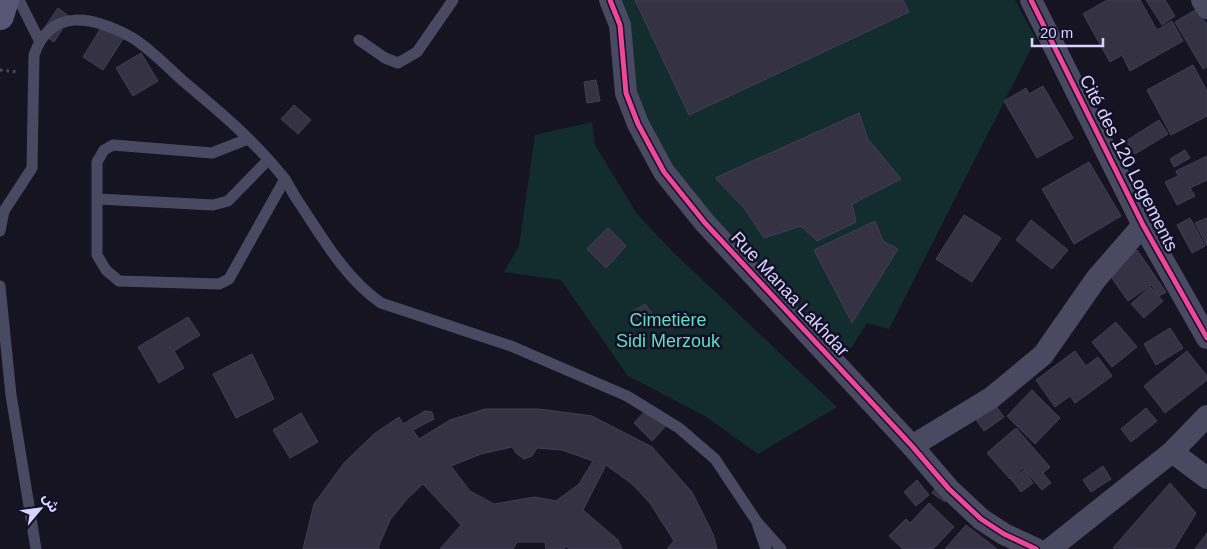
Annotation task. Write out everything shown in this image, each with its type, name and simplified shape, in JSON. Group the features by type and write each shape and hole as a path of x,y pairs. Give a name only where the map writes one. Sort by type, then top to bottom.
{"main road":[{"path":"0,16 4,0"}],"street":[{"name":"Rue Manaa Lakhdar","path":"610,0 620,25 626,93 638,124 664,172 705,223 912,446 949,489 981,519 1004,534 1036,549"},
{"name":"Cité des 120 Logements","path":"1031,0 1144,225 1207,338"},
{"path":"1202,0 1207,8"},
{"path":"912,446 991,398 1043,355 1096,279 1144,225"},
{"path":"1050,549 1172,452 1207,416"},
{"path":"1172,452 1207,478"}],"lane":[{"path":"19,0 39,40"},
{"path":"360,40 385,58 398,63 417,52 453,0"},
{"path":"32,26 76,20 100,24 132,38 232,121 268,160 285,179 345,269 364,291 381,303 511,346 627,396 679,428 715,459 757,522 782,549"},
{"path":"0,231 2,214 32,168 34,55 39,40 54,24"},
{"path":"248,139 212,153 113,145 104,150 97,162 97,255 106,270 119,281 219,284 229,279 285,179"},
{"path":"98,199 213,205 228,201 268,160"},
{"path":"0,286 12,395 36,549"},
{"path":"757,522 766,549"}],"path":[{"path":"0,70 17,72"}],"green space":[{"path":"609,0 1015,0 1036,39 889,329 867,323 849,351 708,231 637,131"},
{"name":"Cimetière Sidi Merzouk","path":"592,122 595,145 637,214 674,253 837,407 758,454 705,416 628,376 561,280 504,272 519,246 535,135"}],"building":[{"path":"635,0 903,0 909,12 689,115"},
{"path":"1107,0 1140,0 1157,30 1172,21 1183,41 1130,71 1122,55 1110,62 1083,14"},
{"path":"1146,0 1165,0 1175,16 1162,25"},
{"path":"58,8 70,17 54,42 41,33"},
{"path":"1197,9 1207,25 1207,67 1203,69 1175,22"},
{"path":"104,23 125,36 103,70 83,57"},
{"path":"141,53 158,81 133,96 116,68"},
{"path":"1193,65 1207,91 1207,116 1171,135 1147,90"},
{"path":"596,80 600,101 587,103 584,82"},
{"path":"1043,86 1073,138 1037,158 1004,101 1026,88 1029,94"},
{"path":"294,105 311,120 298,134 281,119"},
{"path":"859,113 868,139 901,179 852,204 856,222 817,241 801,226 764,238 745,209 715,178"},
{"path":"1159,120 1168,134 1135,154 1126,141"},
{"path":"1185,150 1190,158 1174,167 1170,159"},
{"path":"1207,156 1207,180 1190,188 1195,196 1177,205 1165,182 1178,176 1176,171"},
{"path":"1089,162 1121,216 1074,244 1042,189"},
{"path":"964,215 1001,238 972,282 936,259"},
{"path":"1190,218 1205,246 1192,253 1177,225"},
{"path":"1207,218 1207,246 1195,223"},
{"path":"1031,220 1068,250 1052,269 1016,240"},
{"path":"875,221 883,241 898,249 852,323 814,250"},
{"path":"608,228 626,246 606,268 587,249"},
{"path":"1137,250 1166,292 1159,296 1151,285 1128,301 1107,271"},
{"path":"1150,287 1163,301 1144,318 1131,304"},
{"path":"645,304 654,316 641,324 632,312"},
{"path":"188,317 200,335 174,351 184,368 159,383 138,347"},
{"path":"1116,322 1137,347 1112,367 1092,342"},
{"path":"1170,328 1183,348 1156,365 1144,344"},
{"path":"1075,351 1086,366 1098,357 1112,376 1075,403 1070,396 1055,407 1036,380"},
{"path":"1187,351 1207,376 1207,380 1165,413 1144,386"},
{"path":"252,354 274,399 236,418 213,374"},
{"path":"1032,390 1060,418 1035,444 1007,416"},
{"path":"989,397 1004,417 984,431 970,411"},
{"path":"1146,408 1157,421 1131,442 1121,429"},
{"path":"485,409 539,409 592,416 652,447 692,492 713,534 717,549 667,549 674,541 650,503 632,484 606,465 583,510 618,540 622,549 569,549 566,546 564,549 546,549 545,542 517,542 513,549 440,549 461,525 423,484 407,499 390,520 378,548 380,549 303,549 314,504 344,463 374,434 399,417 403,424 425,411 432,412 434,419 413,430 419,439 450,420","holes":["512,447 524,459 532,456 537,448 562,450 593,461 579,484 556,501 535,497 494,504 470,491 451,466 481,454"]},
{"path":"647,409 666,426 652,441 634,423"},
{"path":"301,413 318,442 290,458 273,430"},
{"path":"1016,428 1050,467 1043,473 1051,483 1042,490 1023,468 1010,479 987,453"},
{"path":"1103,466 1111,479 1091,492 1083,480"},
{"path":"1024,470 1033,483 1021,492 1011,479"},
{"path":"917,480 929,495 916,506 904,492"},
{"path":"939,483 952,492 945,502 932,493"},
{"path":"1170,483 1196,513 1174,549 1113,548"},
{"path":"929,503 954,527 933,549 903,549 889,536 906,519 910,523"},
{"path":"966,525 997,549 945,549"},
{"path":"1207,533 1207,549 1195,549"}],"cycle path":[{"path":"610,0 620,25 626,93 638,124 664,172 705,223 912,446 949,489 981,519 1004,534 1036,549"},
{"path":"1031,0 1143,225 1207,338"}]}
